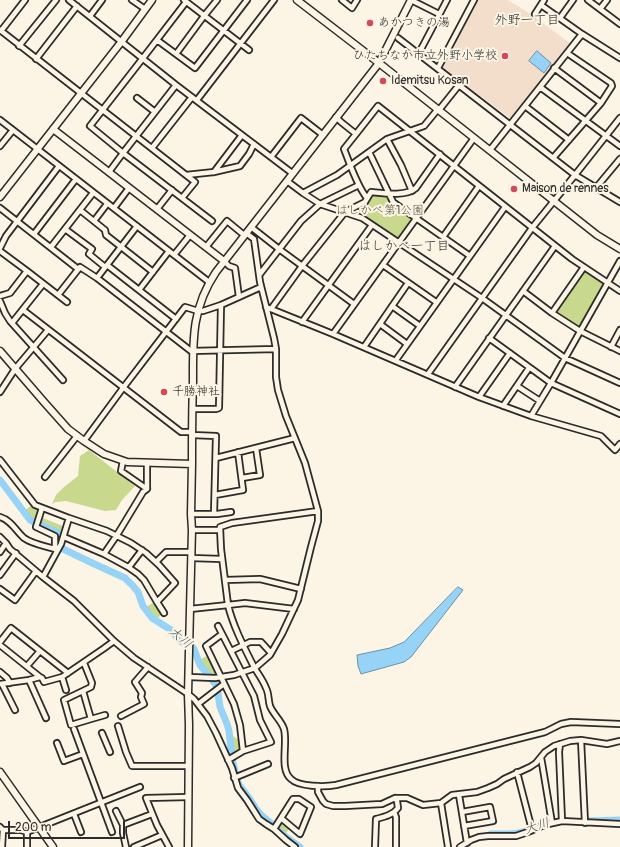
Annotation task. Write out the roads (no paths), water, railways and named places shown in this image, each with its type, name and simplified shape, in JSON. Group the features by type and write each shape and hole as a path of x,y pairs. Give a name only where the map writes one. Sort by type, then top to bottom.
{"street":[{"path":"25,0 0,31 196,182 182,198"},
{"path":"19,46 56,0"},
{"path":"69,0 292,174"},
{"path":"90,16 102,0"},
{"path":"132,0 145,9"},
{"path":"0,197 122,41 152,0"},
{"path":"176,54 217,0"},
{"path":"158,40 195,68 248,0"},
{"path":"196,100 274,0"},
{"path":"297,0 597,235 620,249"},
{"path":"342,0 352,8 356,0"},
{"path":"188,847 188,694 192,530 193,351 198,311 209,282 224,261 379,63 411,0 439,14"},
{"path":"418,53 447,0"},
{"path":"438,68 474,0"},
{"path":"535,14 544,0"},
{"path":"560,18 573,0"},
{"path":"588,0 620,24"},
{"path":"600,9 607,0"},
{"path":"212,221 90,126 158,40 185,1 249,50"},
{"path":"541,5 582,34 620,58"},
{"path":"36,59 77,6"},
{"path":"490,150 582,34"},
{"path":"398,38 575,175 620,202"},
{"path":"553,158 586,121 612,86 611,83 567,53"},
{"path":"554,68 600,103"},
{"path":"109,172 176,85"},
{"path":"303,193 337,175 387,139 424,126 459,85"},
{"path":"540,87 620,146"},
{"path":"152,148 192,97"},
{"path":"137,98 155,112"},
{"path":"367,198 359,185 344,149 378,106 572,259 620,291"},
{"path":"525,106 569,140"},
{"path":"336,117 356,134"},
{"path":"271,157 301,118 323,134"},
{"path":"428,374 532,228 620,118"},
{"path":"0,120 209,282"},
{"path":"53,129 230,266 235,268 239,297"},
{"path":"0,146 13,130"},
{"path":"214,172 242,135"},
{"path":"333,334 474,138"},
{"path":"387,139 401,165 412,191"},
{"path":"186,175 214,172 240,166 254,144"},
{"path":"369,152 393,202 470,256"},
{"path":"269,308 345,212 365,202 370,192 397,194 412,191 416,188 440,154"},
{"path":"595,188 620,158"},
{"path":"59,166 6,236 0,249 68,302"},
{"path":"34,234 76,179"},
{"path":"287,181 320,204 362,218 482,298 565,358 620,383"},
{"path":"260,274 301,221 320,204 359,185"},
{"path":"443,237 479,186"},
{"path":"114,208 130,188"},
{"path":"157,209 172,190"},
{"path":"51,247 93,193"},
{"path":"94,221 107,204"},
{"path":"396,360 505,207"},
{"path":"0,208 78,269 80,267 97,278 191,351 276,349"},
{"path":"80,210 105,230 106,235 153,272"},
{"path":"189,677 221,678 234,675 255,668 267,658 282,634 298,600 318,521 318,511 305,463 286,416 278,390 275,364 276,349 269,308 261,287 254,239 227,221 206,247"},
{"path":"302,322 372,225"},
{"path":"97,278 137,226"},
{"path":"251,227 279,250 354,304"},
{"path":"66,228 92,249 88,254 139,290 176,319"},
{"path":"174,255 190,235"},
{"path":"455,387 555,246"},
{"path":"139,290 169,251"},
{"path":"531,416 620,261"},
{"path":"383,265 436,302"},
{"path":"552,313 584,267"},
{"path":"58,295 78,269"},
{"path":"0,296 10,294 27,270"},
{"path":"364,347 408,283"},
{"path":"12,323 43,284"},
{"path":"84,441 185,307 203,311 221,305 261,287"},
{"path":"523,291 580,332 620,351"},
{"path":"0,301 5,313 12,323 63,380"},
{"path":"192,409 219,408 221,305"},
{"path":"392,306 420,326"},
{"path":"269,308 396,360 479,397 531,416 601,436 615,450 620,445"},
{"path":"23,310 182,432 216,436 214,514"},
{"path":"380,324 407,344"},
{"path":"0,392 15,369 48,330"},
{"path":"611,347 620,330"},
{"path":"490,338 551,383 620,414"},
{"path":"0,351 68,428 77,436 104,454 127,462 192,464"},
{"path":"479,397 510,353"},
{"path":"503,406 529,368"},
{"path":"517,386 540,401"},
{"path":"46,477 77,436"},
{"path":"216,458 295,438"},
{"path":"242,478 260,476 256,448"},
{"path":"215,495 243,490 238,452"},
{"path":"0,460 36,505 117,535 132,543 156,562 175,583 157,602"},
{"path":"124,461 121,470 147,489"},
{"path":"104,554 143,492 147,489 147,463"},
{"path":"42,508 36,527 55,536 56,550"},
{"path":"318,511 232,523 220,527 220,549 228,605 244,645 266,688 270,706 284,729 285,769 291,780 318,786 336,785 545,732 561,724 571,722 620,724"},
{"path":"191,514 231,512"},
{"path":"0,517 7,520 24,538 31,542 56,550"},
{"path":"43,577 56,550 61,544 69,518"},
{"path":"192,530 220,530"},
{"path":"0,537 10,549 74,601 114,641 134,658 188,694 198,704 212,725 230,758 234,778 238,788 257,815 295,847"},
{"path":"64,537 104,554 138,574 144,580 164,613"},
{"path":"0,552 6,543"},
{"path":"128,567 142,550"},
{"path":"156,562 166,552 222,559"},
{"path":"0,575 16,553"},
{"path":"0,589 16,600 36,571"},
{"path":"225,580 260,579 301,589"},
{"path":"190,609 245,603 294,609"},
{"path":"218,626 254,696 260,720 271,742 242,751 230,758"},
{"path":"68,673 11,628 0,643 42,678 44,682 62,677 84,663 114,641"},
{"path":"222,634 206,646 223,685 234,704 240,725 242,751"},
{"path":"231,651 250,642 261,642 271,653"},
{"path":"27,666 40,651"},
{"path":"84,663 92,683 91,687 64,700 71,724 105,715"},
{"path":"121,716 144,704 141,697 142,693 135,682 148,667"},
{"path":"0,672 10,682"},
{"path":"15,710 1,684 40,677"},
{"path":"62,677 66,690"},
{"path":"29,680 46,718"},
{"path":"198,704 223,685"},
{"path":"83,691 92,719"},
{"path":"118,726 132,766 189,766"},
{"path":"74,729 112,832"},
{"path":"102,733 110,752"},
{"path":"318,786 318,792 323,801 326,804 333,806 382,804 395,798 407,798 423,805 441,803 452,796 477,792 497,784 517,772 530,767 536,763 545,752 554,746 570,741 581,740 607,744 620,741"},
{"path":"581,740 585,820"},
{"path":"57,742 64,761 83,754"},
{"path":"560,744 559,752 562,820"},
{"path":"541,758 552,821"},
{"path":"234,778 268,764"},
{"path":"0,772 53,847"},
{"path":"517,772 532,829"},
{"path":"2,847 1,829 21,830 28,832 140,787"},
{"path":"459,795 467,840"},
{"path":"169,847 152,814 146,798 188,797"},
{"path":"375,847 376,819 394,812 398,808 395,798"},
{"path":"274,829 293,799 299,799 311,807 300,834 281,818"},
{"path":"441,803 448,847"},
{"path":"462,812 490,807 492,820 464,826"},
{"path":"116,811 123,826 126,847"},
{"path":"394,812 396,817 396,847"},
{"path":"74,814 81,832"},
{"path":"123,826 152,814"},
{"path":"460,847 467,840 488,836 516,836 552,821 585,820 620,824"},
{"path":"28,832 28,847"},
{"path":"134,847 162,835"}],"water":[{"path":"537,51 551,63 544,73 529,61"},
{"path":"458,587 463,590 411,657 404,662 361,674 358,666 357,655 390,648 404,642"}],"waterway":[{"name":"大川","path":"0,480 30,520 58,533 59,547 125,578 138,592 143,606 152,618 171,630 180,641 194,649 200,665 217,686 220,707 229,731 232,759 239,785 261,815 300,847"},
{"name":"大川","path":"588,821 620,820"},
{"name":"大川","path":"491,834 513,834 526,831"}],"place":[{"name":"あかつきの湯","path":"370,23"},
{"name":"ひたちなか市立外野小学校","path":"505,56"},
{"name":"Idemitsu Kosan","path":"383,81"},
{"name":"Maison de rennes","path":"514,189"},
{"name":"千勝神社","path":"164,392"}],"district":[{"name":"外野一丁目","path":"527,21"},
{"name":"はしかべ一丁目","path":"404,247"}],"park label":[{"name":"はしかべ第1公園","path":"380,211"}]}
